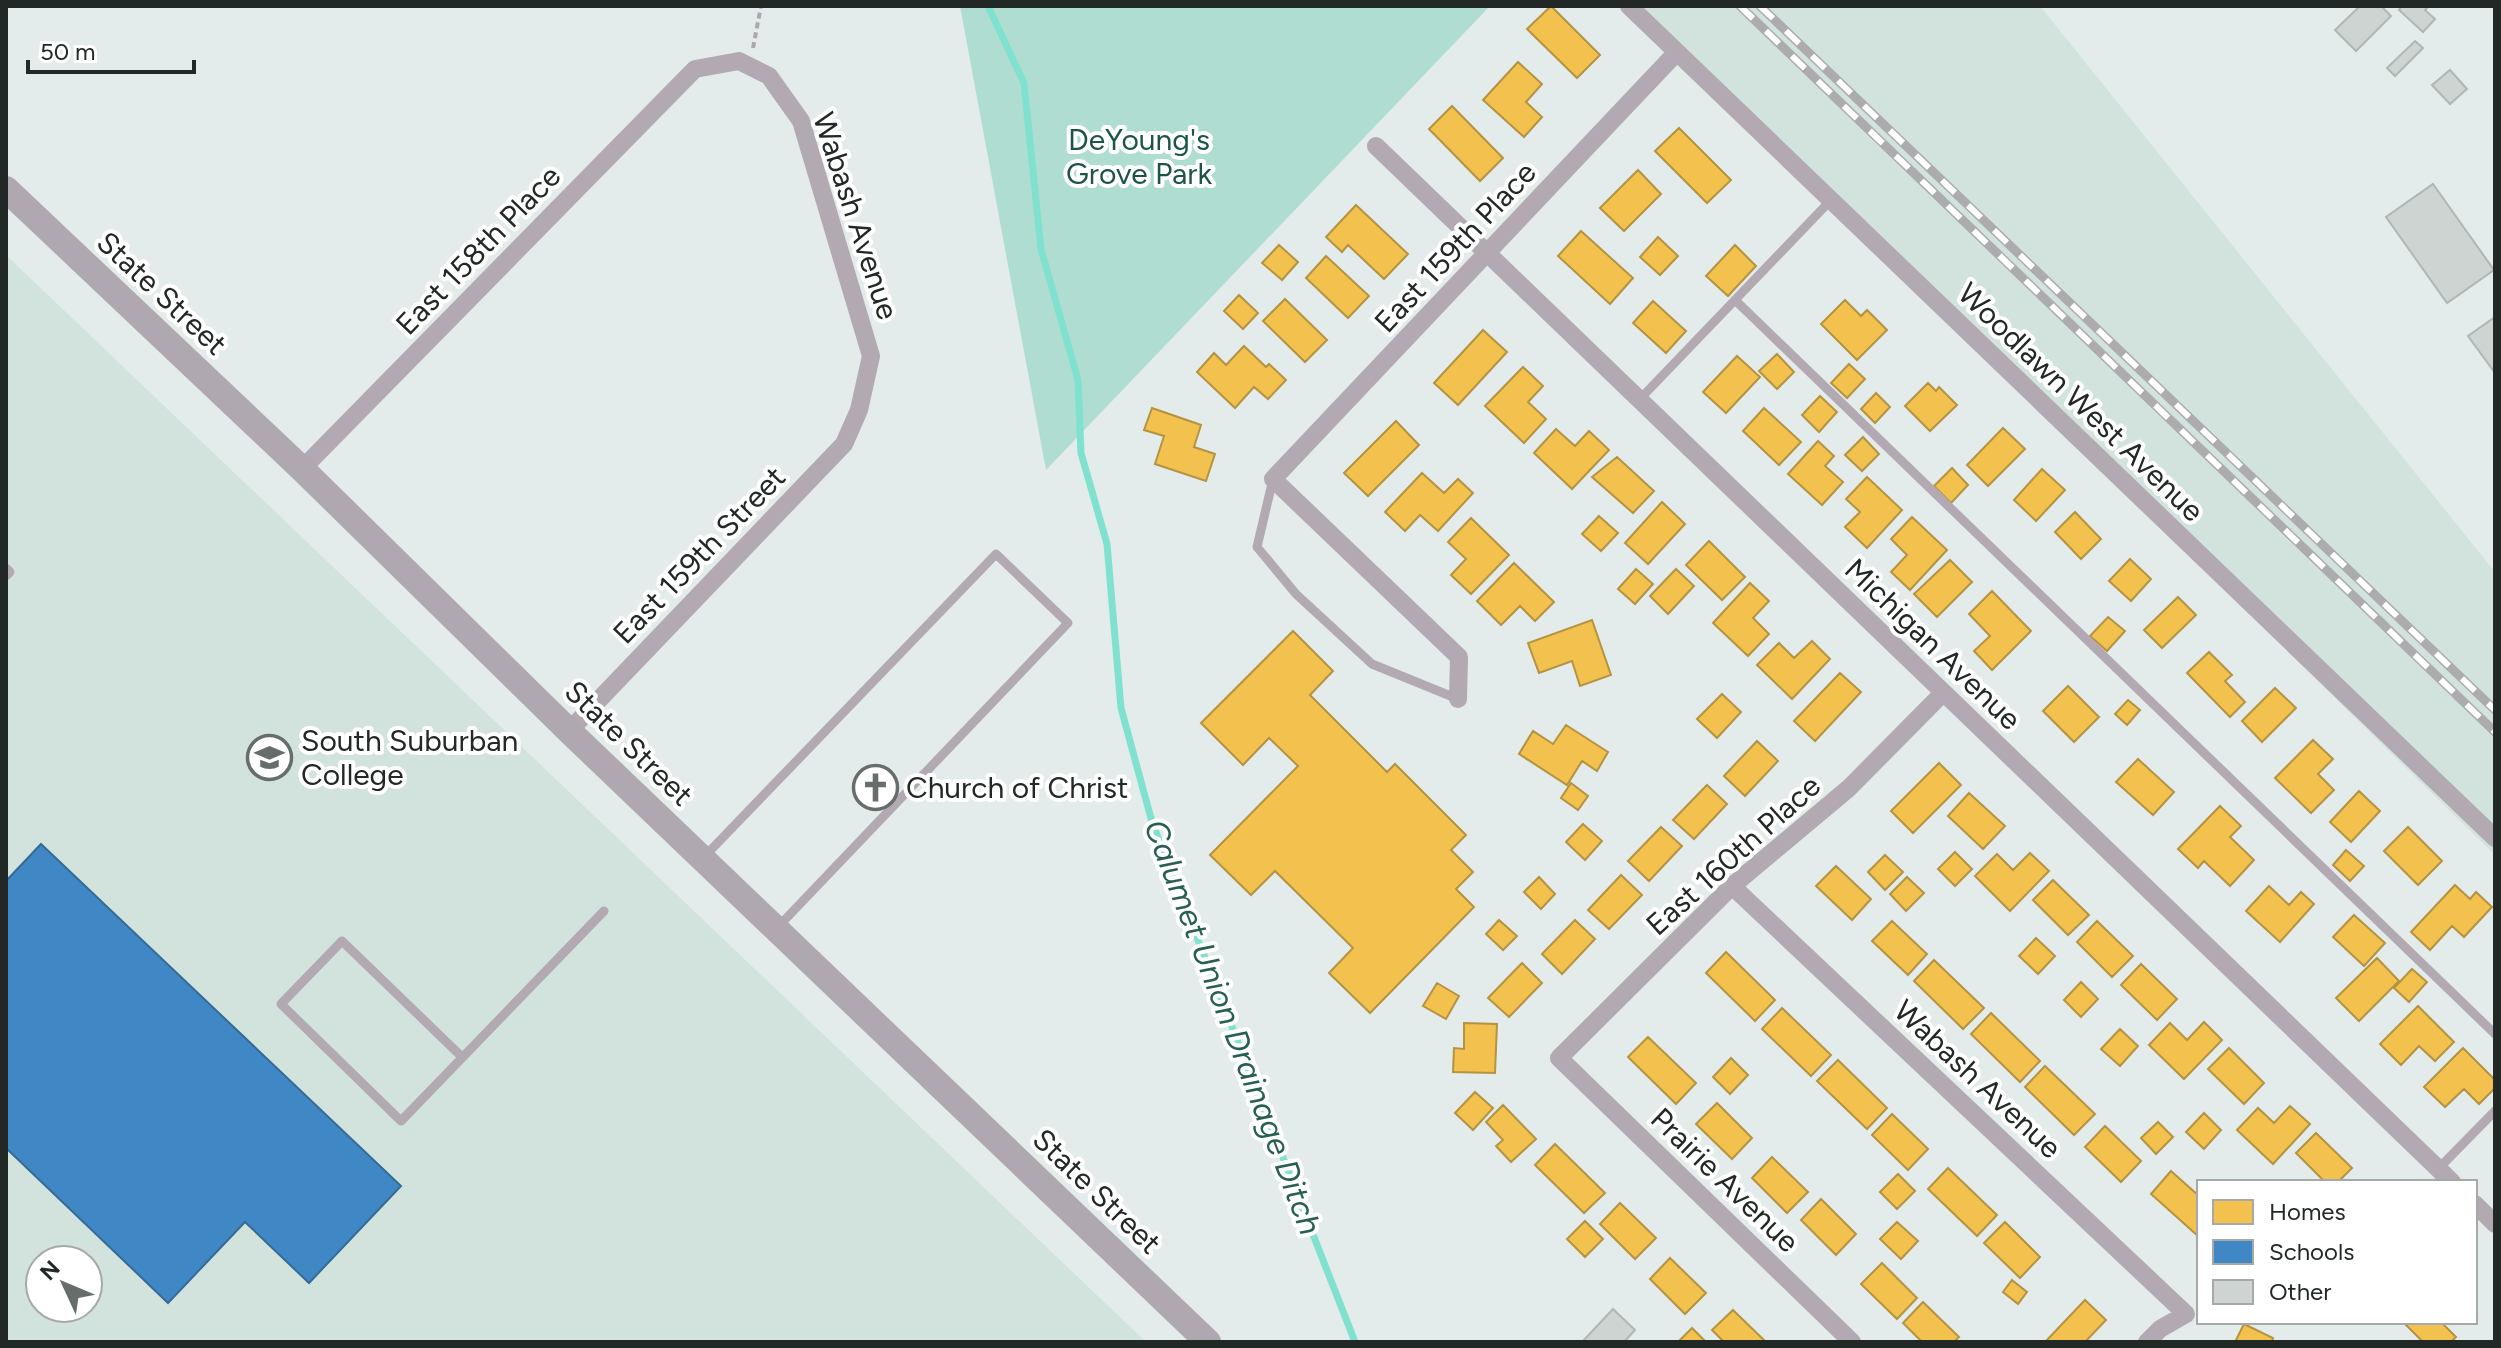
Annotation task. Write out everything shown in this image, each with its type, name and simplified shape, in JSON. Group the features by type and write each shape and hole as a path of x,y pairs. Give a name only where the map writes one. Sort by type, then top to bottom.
{"main road":[{"name":"State Street","path":"6,189 302,469 569,731 1208,1342"}],"street":[{"name":"Woodlawn West Avenue","path":"1629,6 2495,838"},
{"name":"East 159th Place","path":"1273,479 1677,52"},
{"name":"East 158th Place","path":"302,469 695,69 739,61 750,66"},
{"name":"Wabash Avenue","path":"750,66 769,76 801,121 871,356 859,410"},
{"name":"Michigan Avenue","path":"1376,146 2445,1175"},
{"name":"East 159th Street","path":"569,731 844,444 859,410"},
{"path":"1273,479 1459,657 1458,699"},
{"name":"East 160th Place","path":"1559,1058 1732,886 1849,788 1943,693"},
{"name":"Wabash Avenue","path":"1732,886 2186,1314 2160,1329 2147,1342"},
{"name":"Prairie Avenue","path":"1559,1058 1852,1342"},
{"path":"2477,1206 2495,1224"}],"lane":[{"path":"1639,400 1831,200"},
{"path":"1735,300 2495,1034"},
{"path":"1273,479 1257,547 1296,594 1372,664 1458,699"},
{"path":"703,858 996,554 1068,623 777,928"},
{"path":"6,568 10,572 6,576"},
{"path":"462,1057 342,941 281,1004 401,1121 604,911"},
{"path":"2445,1175 2495,1111"}],"path":[{"path":"750,66 761,6"}],"shaded area":[{"path":"1629,6 2040,6 2495,572 2495,855"},
{"name":"South Suburban College","path":"6,255 1146,1342 6,1342"}],"green space":[{"name":"DeYoung's Grove Park","path":"960,6 1490,6 1046,470"}],"building: Homes":[{"path":"1551,6 1600,55 1577,78 1527,29"},
{"path":"1518,62 1542,84 1526,102 1542,117 1524,137 1483,100"},
{"path":"1452,106 1503,158 1480,181 1429,129"},
{"path":"1679,128 1731,180 1707,203 1655,151"},
{"path":"1638,170 1661,194 1624,231 1600,208"},
{"path":"1356,205 1408,254 1384,279 1348,245 1342,252 1326,237"},
{"path":"1581,231 1633,278 1610,304 1558,256"},
{"path":"1658,237 1678,256 1660,275 1640,257"},
{"path":"1279,245 1298,262 1282,280 1262,263"},
{"path":"1735,245 1756,266 1728,296 1706,276"},
{"path":"1326,256 1369,296 1348,318 1306,278"},
{"path":"1239,295 1258,313 1243,329 1224,311"},
{"path":"1285,299 1327,340 1305,362 1263,321"},
{"path":"1845,300 1861,316 1867,310 1887,330 1857,360 1821,324"},
{"path":"1653,301 1686,331 1666,353 1633,323"},
{"path":"1483,330 1507,352 1458,405 1434,383"},
{"path":"1244,346 1266,367 1269,364 1286,380 1268,399 1254,387 1235,408 1197,372 1214,353 1226,365"},
{"path":"1777,354 1794,372 1777,389 1759,371"},
{"path":"1737,356 1760,377 1726,413 1703,392"},
{"path":"1849,364 1865,379 1847,398 1831,383"},
{"path":"1523,367 1543,386 1528,402 1546,419 1524,443 1485,406"},
{"path":"1928,383 1936,391 1939,387 1957,405 1930,431 1905,406"},
{"path":"1876,393 1890,407 1875,423 1861,409"},
{"path":"1820,396 1837,412 1819,432 1802,415"},
{"path":"1152,408 1201,425 1194,447 1215,454 1206,481 1155,464 1164,436 1144,430"},
{"path":"1764,408 1801,442 1779,465 1743,431"},
{"path":"1396,421 1419,445 1368,496 1344,473"},
{"path":"2003,428 2025,449 1988,486 1967,465"},
{"path":"1556,429 1575,446 1589,431 1609,450 1572,489 1534,453"},
{"path":"1863,437 1879,454 1862,471 1845,455"},
{"path":"1818,441 1834,456 1825,466 1843,482 1822,505 1788,474"},
{"path":"1617,457 1654,491 1633,513 1592,477"},
{"path":"1952,468 1968,485 1951,503 1934,486"},
{"path":"2042,469 2065,490 2036,521 2014,500"},
{"path":"1422,473 1444,493 1458,479 1473,493 1438,531 1420,515 1405,531 1385,512"},
{"path":"1867,477 1902,510 1867,548 1845,527 1860,512 1846,499"},
{"path":"1662,502 1685,524 1648,564 1625,543"},
{"path":"2075,512 2101,539 2081,559 2055,532"},
{"path":"1599,516 1618,533 1601,551 1582,534"},
{"path":"1912,517 1947,550 1910,590 1891,572 1907,555 1891,539"},
{"path":"1471,518 1509,555 1471,594 1451,575 1466,559 1448,542"},
{"path":"1709,541 1745,577 1722,600 1686,565"},
{"path":"2130,559 2151,579 2131,601 2109,581"},
{"path":"1950,560 1972,582 1937,617 1914,594"},
{"path":"1514,563 1554,602 1535,621 1520,606 1501,625 1477,601"},
{"path":"1636,569 1653,584 1635,604 1618,589"},
{"path":"1676,569 1694,586 1668,614 1650,596"},
{"path":"1750,583 1769,601 1753,618 1769,634 1748,656 1713,623"},
{"path":"1992,591 2031,631 1992,670 1974,651 1990,636 1969,614"},
{"path":"2178,597 2196,615 2162,648 2144,630"},
{"path":"2108,617 2125,631 2107,651 2090,636"},
{"path":"1592,620 1611,675 1580,686 1572,661 1539,673 1528,643"},
{"path":"1293,631 1333,671 1310,695 1387,772 1395,764 1466,835 1451,850 1473,872 1456,889 1474,907 1370,1013 1329,973 1353,948 1275,871 1251,895 1210,855 1298,766 1269,738 1243,765 1201,723"},
{"path":"1812,641 1830,659 1792,699 1757,665 1779,643 1794,658"},
{"path":"2209,652 2232,675 2225,681 2245,702 2230,717 2187,673"},
{"path":"1840,673 1861,692 1815,741 1794,721"},
{"path":"2068,686 2099,717 2074,742 2043,711"},
{"path":"2275,688 2296,708 2262,742 2242,721"},
{"path":"1722,694 1741,712 1717,738 1697,719"},
{"path":"2128,700 2140,710 2127,725 2115,714"},
{"path":"1566,725 1608,752 1597,771 1582,761 1567,785 1519,754 1533,731 1553,744"},
{"path":"2313,740 2333,759 2318,774 2334,790 2311,813 2275,778"},
{"path":"1757,741 1778,761 1745,796 1724,776"},
{"path":"2138,759 2174,792 2153,815 2116,782"},
{"path":"1939,763 1961,785 1913,833 1891,811"},
{"path":"1571,783 1588,796 1578,810 1561,798"},
{"path":"1707,785 1727,804 1694,839 1673,820"},
{"path":"2359,791 2380,811 2351,842 2330,822"},
{"path":"1969,793 2005,826 1983,849 1948,816"},
{"path":"2220,806 2241,826 2230,837 2254,860 2230,886 2204,861 2198,868 2178,849"},
{"path":"1583,824 1602,841 1585,860 1566,842"},
{"path":"1661,827 1682,846 1649,881 1628,861"},
{"path":"2408,827 2442,861 2418,885 2384,851"},
{"path":"2346,850 2364,866 2350,881 2333,865"},
{"path":"1955,852 1972,869 1955,886 1938,869"},
{"path":"2030,853 2049,871 2010,911 1975,876 1997,854 2013,870"},
{"path":"1885,855 1903,872 1885,890 1868,872"},
{"path":"1836,866 1871,899 1852,920 1816,886"},
{"path":"1621,875 1642,895 1609,929 1588,910"},
{"path":"1539,877 1555,894 1541,909 1524,892"},
{"path":"1907,877 1924,893 1906,911 1890,894"},
{"path":"2053,880 2089,915 2068,935 2033,900"},
{"path":"2455,885 2470,899 2476,892 2492,907 2464,937 2452,926 2430,950 2411,932"},
{"path":"2269,886 2289,905 2301,892 2314,904 2280,942 2246,911"},
{"path":"2354,915 2385,943 2364,966 2333,937"},
{"path":"1499,920 1517,936 1503,950 1486,934"},
{"path":"1575,920 1595,939 1562,974 1542,954"},
{"path":"1892,921 1927,954 1908,975 1872,941"},
{"path":"2097,921 2133,956 2112,977 2077,942"},
{"path":"2036,938 2055,956 2038,974 2019,956"},
{"path":"1726,952 1775,1000 1755,1021 1706,973"},
{"path":"2377,958 2399,981 2359,1021 2336,998"},
{"path":"1934,960 1984,1008 1963,1029 1914,981"},
{"path":"1522,963 1542,983 1509,1017 1488,998"},
{"path":"2141,964 2177,999 2157,1020 2121,985"},
{"path":"2412,969 2427,982 2409,1002 2394,988"},
{"path":"2081,982 2098,999 2081,1017 2064,1000"},
{"path":"1437,983 1459,996 1446,1019 1423,1006"},
{"path":"2418,1006 2454,1042 2435,1061 2419,1046 2401,1065 2380,1044"},
{"path":"1782,1008 1831,1055 1811,1076 1762,1029"},
{"path":"1991,1013 2040,1061 2020,1082 1971,1034"},
{"path":"2204,1022 2222,1040 2184,1079 2149,1045 2170,1023 2187,1040"},
{"path":"1464,1023 1497,1024 1495,1073 1453,1072 1454,1048 1464,1049"},
{"path":"2120,1029 2138,1046 2120,1066 2101,1049"},
{"path":"1648,1037 1696,1083 1676,1104 1628,1057"},
{"path":"2229,1048 2264,1083 2244,1104 2208,1069"},
{"path":"2463,1048 2495,1080 2495,1088 2479,1104 2464,1089 2445,1107 2424,1087"},
{"path":"1731,1058 1748,1075 1730,1094 1713,1077"},
{"path":"1838,1060 1887,1108 1867,1129 1817,1081"},
{"path":"2045,1066 2095,1114 2074,1135 2025,1087"},
{"path":"1475,1092 1493,1108 1473,1130 1455,1113"},
{"path":"1717,1103 1752,1138 1732,1159 1696,1124"},
{"path":"1503,1105 1536,1139 1511,1162 1496,1146 1503,1140 1486,1122"},
{"path":"2290,1106 2310,1124 2273,1164 2237,1130 2258,1108 2274,1123"},
{"path":"2204,1113 2221,1130 2204,1149 2186,1132"},
{"path":"1892,1114 1928,1149 1908,1170 1872,1135"},
{"path":"2158,1122 2173,1137 2156,1154 2141,1138"},
{"path":"2105,1126 2141,1161 2121,1182 2085,1147"},
{"path":"2316,1133 2352,1168 2340,1180 2323,1180 2296,1153"},
{"path":"1555,1144 1605,1193 1584,1213 1535,1165"},
{"path":"1772,1157 1808,1192 1787,1213 1752,1178"},
{"path":"1948,1168 1997,1215 1977,1236 1928,1189"},
{"path":"2171,1171 2197,1194 2197,1235 2151,1194"},
{"path":"1898,1174 1915,1191 1897,1209 1880,1192"},
{"path":"1821,1199 1856,1234 1836,1255 1801,1220"},
{"path":"1620,1203 1656,1238 1635,1259 1600,1224"},
{"path":"1585,1221 1603,1239 1585,1257 1567,1239"},
{"path":"1897,1222 1918,1241 1901,1259 1880,1239"},
{"path":"2005,1222 2040,1257 2020,1278 1984,1243"},
{"path":"1670,1258 1706,1293 1685,1314 1650,1279"},
{"path":"1882,1263 1917,1298 1897,1319 1861,1284"},
{"path":"2012,1280 2027,1292 2018,1304 2003,1292"},
{"path":"2085,1300 2106,1320 2085,1342 2045,1342"},
{"path":"1923,1302 1959,1337 1954,1342 1922,1342 1903,1323"},
{"path":"1733,1310 1766,1342 1724,1342 1712,1330"},
{"path":"2244,1324 2273,1338 2272,1342 2235,1342"},
{"path":"2405,1324 2443,1324 2456,1337 2451,1342 2423,1342"},
{"path":"1692,1328 1706,1342 1678,1342"}],"building: Schools":[{"path":"41,844 401,1186 309,1283 245,1222 168,1303 6,1148 6,881"}],"building: Other":[{"path":"2360,6 2381,6 2391,16 2356,51 2335,30"},
{"path":"2402,6 2429,6 2425,10 2435,19 2423,32 2399,10"},
{"path":"2415,41 2423,48 2395,76 2387,68"},
{"path":"2450,70 2467,89 2450,104 2432,85"},
{"path":"2433,184 2494,270 2447,303 2386,217"},
{"path":"2495,317 2495,373 2468,336"},
{"path":"1613,1309 1635,1330 1624,1342 1582,1342"}],"waterway":[{"name":"Calumet Union Drainage Ditch","path":"988,6 1024,83 1041,249 1078,380 1081,453 1107,544 1121,708 1152,822 1355,1342"}],"railway":[{"path":"1740,6 2495,732"},
{"path":"1760,6 2495,710"}],"place":[{"name":"South Suburban College","path":"270,757"},
{"name":"Church of Christ","path":"875,787"}]}
